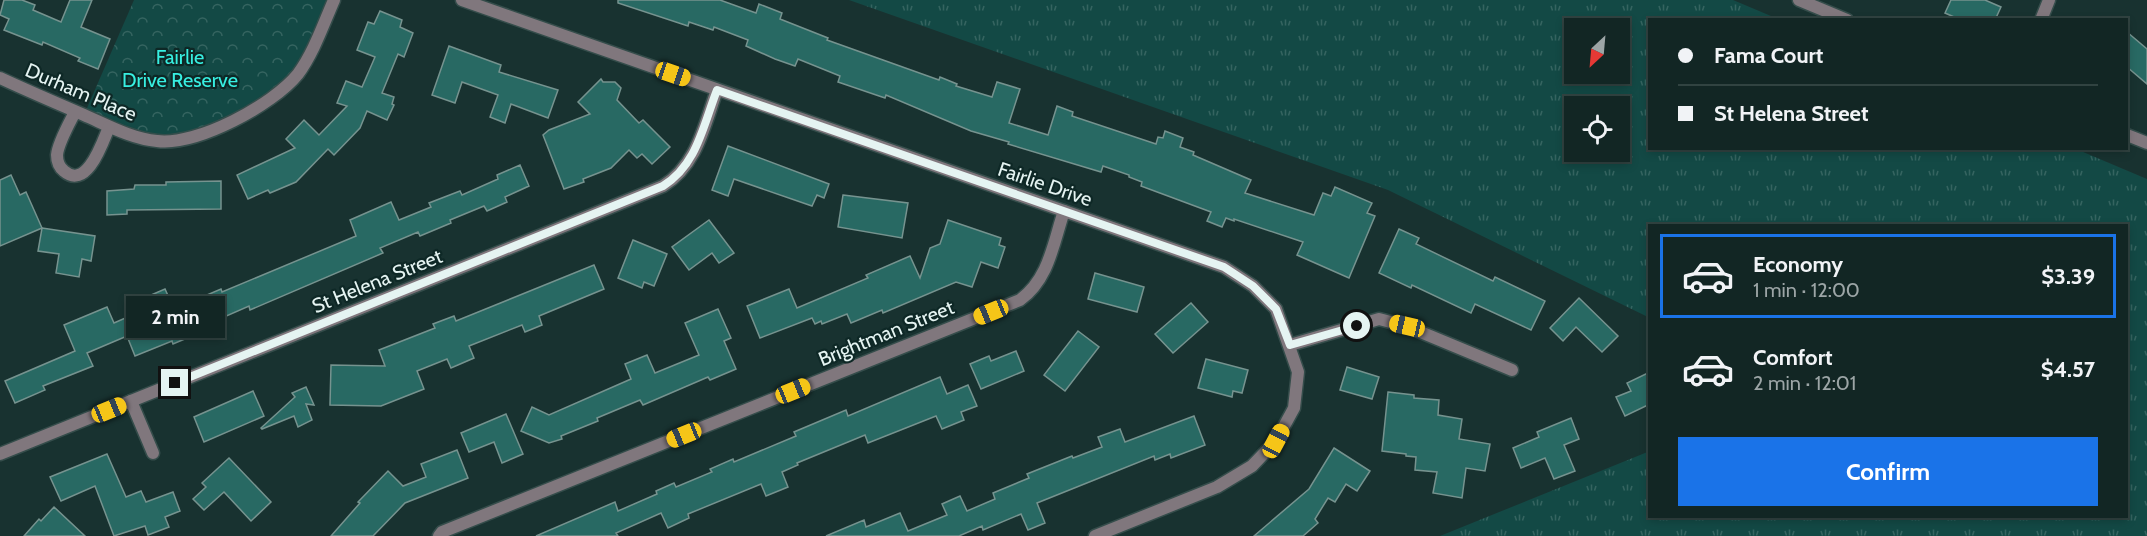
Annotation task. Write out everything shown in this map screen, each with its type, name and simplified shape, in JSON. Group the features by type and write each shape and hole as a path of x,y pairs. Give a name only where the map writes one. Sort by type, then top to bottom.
{"street":[{"name":"Durham Place","path":"0,78 109,127 157,141 181,141 205,133 254,110 278,94 297,75 310,55 334,0"},
{"name":"Fairlie Drive","path":"462,0 1224,267 1253,286 1276,309 1298,372 1294,408 1276,441 1252,466 1217,487 1095,536"},
{"path":"1799,0 1842,18"},
{"path":"2042,18 2049,0"},
{"name":"St Helena Street","path":"0,454 663,186 676,178 689,162 717,90"},
{"path":"75,111 57,153 59,166 67,174 84,173 91,165 109,127"},
{"path":"2128,135 2147,143"},
{"name":"Brightman Street","path":"439,536 442,532 1020,300 1033,291 1043,277 1064,211"},
{"path":"1290,345 1379,320 1407,326 1512,370"},
{"path":"131,401 153,453"}],"green space":[{"name":"Fairlie Drive Reserve","path":"134,0 334,0 310,55 278,94 205,133 157,141 84,115"},
{"path":"849,0 1733,0 1776,18 1648,18 1648,150 2078,150 2147,179 2147,536 1440,536 1648,452 1648,518 2128,518 2128,224 1648,224 1648,317 1388,190"}],"building":[{"path":"4,0 22,0 35,5 33,10 61,22 70,0 92,0 81,27 110,39 98,69 78,61 80,58 43,42 42,45 4,30 9,19 0,15"},
{"path":"618,0 720,0 756,13 759,4 782,13 780,19 828,38 827,40 939,80 940,77 957,84 956,86 992,97 997,82 1020,89 1009,123 1048,135 1057,106 1073,112 1072,116 1156,144 1158,137 1163,138 1165,131 1183,138 1180,147 1194,152 1193,155 1251,180 1245,193 1314,215 1323,193 1331,196 1335,187 1372,203 1367,213 1375,216 1349,278 1297,255 1303,242 1234,219 1234,221 1226,218 1222,227 1207,221 1211,212 1141,186 1142,182 1129,175 1103,166 1101,172 1008,144 1009,142 971,131 886,95 885,98 838,82 840,76 798,59 795,66 775,59 746,46 748,40 714,27 713,30 689,22 688,26 618,3"},
{"path":"1951,0 1985,0 2001,7 1996,18 1956,18 1945,13"},
{"path":"380,11 402,20 400,27 413,33 404,57 398,54 382,93 394,97 392,104 394,105 387,120 367,111 360,128 334,155 328,149 296,182 270,193 268,190 248,199 237,175 295,148 286,139 304,120 319,135 347,106 337,103 346,81 362,87 375,57 357,50 368,22 374,24"},
{"path":"2128,33 2147,49 2147,84 2128,68"},
{"path":"449,46 501,65 499,72 558,90 548,118 511,104 505,123 490,117 498,95 462,82 455,103 432,95"},
{"path":"601,79 603,82 615,82 621,88 617,100 639,123 643,120 670,147 652,164 642,154 637,158 629,150 611,168 564,189 543,135 549,130 590,114 578,102"},
{"path":"728,146 829,184 824,198 817,195 812,206 734,179 728,196 712,190"},
{"path":"520,165 529,186 505,197 507,202 487,211 484,206 420,236 418,232 380,248 383,253 250,310 249,306 185,334 187,338 173,344 172,341 135,356 127,336 87,353 93,366 43,386 45,390 15,403 5,381 75,351 64,325 107,307 114,323 146,309 142,299 165,289 174,309 221,289 222,292 356,236 350,220 391,202 399,220 431,207 429,203 460,191 462,195 498,179 497,175"},
{"path":"11,175 20,195 26,192 42,228 0,246 0,180"},
{"path":"221,181 221,209 127,210 127,214 107,215 107,191 134,189 135,185 166,185 166,182"},
{"path":"843,195 908,203 902,238 838,227"},
{"path":"709,220 734,253 719,263 712,253 689,270 672,247"},
{"path":"948,220 1001,238 999,245 1005,247 998,268 981,262 972,287 956,282 883,313 882,310 851,323 847,314 822,324 821,321 815,324 812,318 760,338 747,306 789,289 797,308 868,278 866,275 910,256 920,278 930,248 940,244"},
{"path":"42,228 95,236 91,261 82,259 79,277 56,273 59,254 38,251"},
{"path":"1399,229 1419,238 1416,244 1493,281 1495,277 1545,301 1531,330 1475,304 1471,313 1412,285 1411,288 1379,273"},
{"path":"633,240 667,254 654,286 644,282 642,288 618,278"},
{"path":"594,265 604,289 539,316 542,325 525,332 522,325 469,346 474,358 451,368 447,359 417,371 424,389 381,406 330,405 331,365 385,366 379,350 435,328 433,324 454,316 456,321"},
{"path":"1095,273 1144,287 1137,312 1088,299"},
{"path":"1579,298 1618,336 1602,352 1576,327 1563,341 1550,328"},
{"path":"1191,303 1208,322 1173,353 1155,334"},
{"path":"718,309 731,338 724,341 736,369 710,380 708,377 643,405 640,400 597,418 598,421 549,443 521,431 532,407 549,415 631,379 625,364 647,355 655,373 699,355 685,323"},
{"path":"1078,331 1099,347 1065,391 1044,375"},
{"path":"1016,351 1024,371 981,389 970,364 989,356 991,361"},
{"path":"1206,359 1248,370 1242,393 1233,391 1232,397 1198,388"},
{"path":"1347,367 1379,377 1372,399 1340,390"},
{"path":"1648,373 1648,405 1625,416 1616,397 1631,391 1627,383"},
{"path":"940,377 947,394 968,385 977,406 961,412 964,420 942,429 936,416 868,443 865,435 797,463 798,465 782,472 788,487 766,496 761,484 688,514 689,518 668,528 661,513 616,533 618,536 536,536 615,502 618,511 657,494 656,491 674,483 676,487 712,472 710,469 733,459 734,462 796,436 794,432 846,410 848,416"},
{"path":"306,387 314,405 306,404 312,420 298,427 294,416 261,428 295,397 292,393"},
{"path":"253,391 264,416 204,442 194,417"},
{"path":"1388,392 1414,395 1414,398 1439,400 1438,415 1462,419 1459,439 1490,444 1485,471 1466,468 1462,498 1433,493 1437,472 1415,470 1416,457 1382,451"},
{"path":"506,414 523,454 502,463 494,442 469,452 461,433"},
{"path":"1194,416 1205,445 1171,458 1170,454 1155,460 1154,456 1037,503 1045,523 1028,530 1021,514 983,530 982,526 959,536 826,536 864,520 866,527 900,513 908,531 947,515 942,504 960,496 967,511 995,499 993,493 1029,478 1027,474 1102,447 1098,437 1120,429 1125,442"},
{"path":"1571,418 1579,439 1564,445 1575,471 1554,479 1545,458 1521,468 1513,448 1539,437 1537,432"},
{"path":"1334,448 1370,471 1357,491 1346,484 1335,502 1328,498 1315,519 1318,523 1303,536 1254,536 1309,489"},
{"path":"457,450 468,478 405,503 373,536 331,536 360,503 358,502 388,471 403,486 426,477 421,464"},
{"path":"107,454 126,497 141,491 146,502 173,492 180,511 165,517 169,527 148,535 145,526 114,536 95,486 61,501 50,477"},
{"path":"229,458 271,502 251,521 224,492 204,510 193,499 206,487 202,483"},
{"path":"54,507 85,536 24,536"}],"route":[{"path":"175,383 663,186 676,178 686,167 717,90 1224,267 1253,286 1276,309 1290,345 1357,326"}]}
